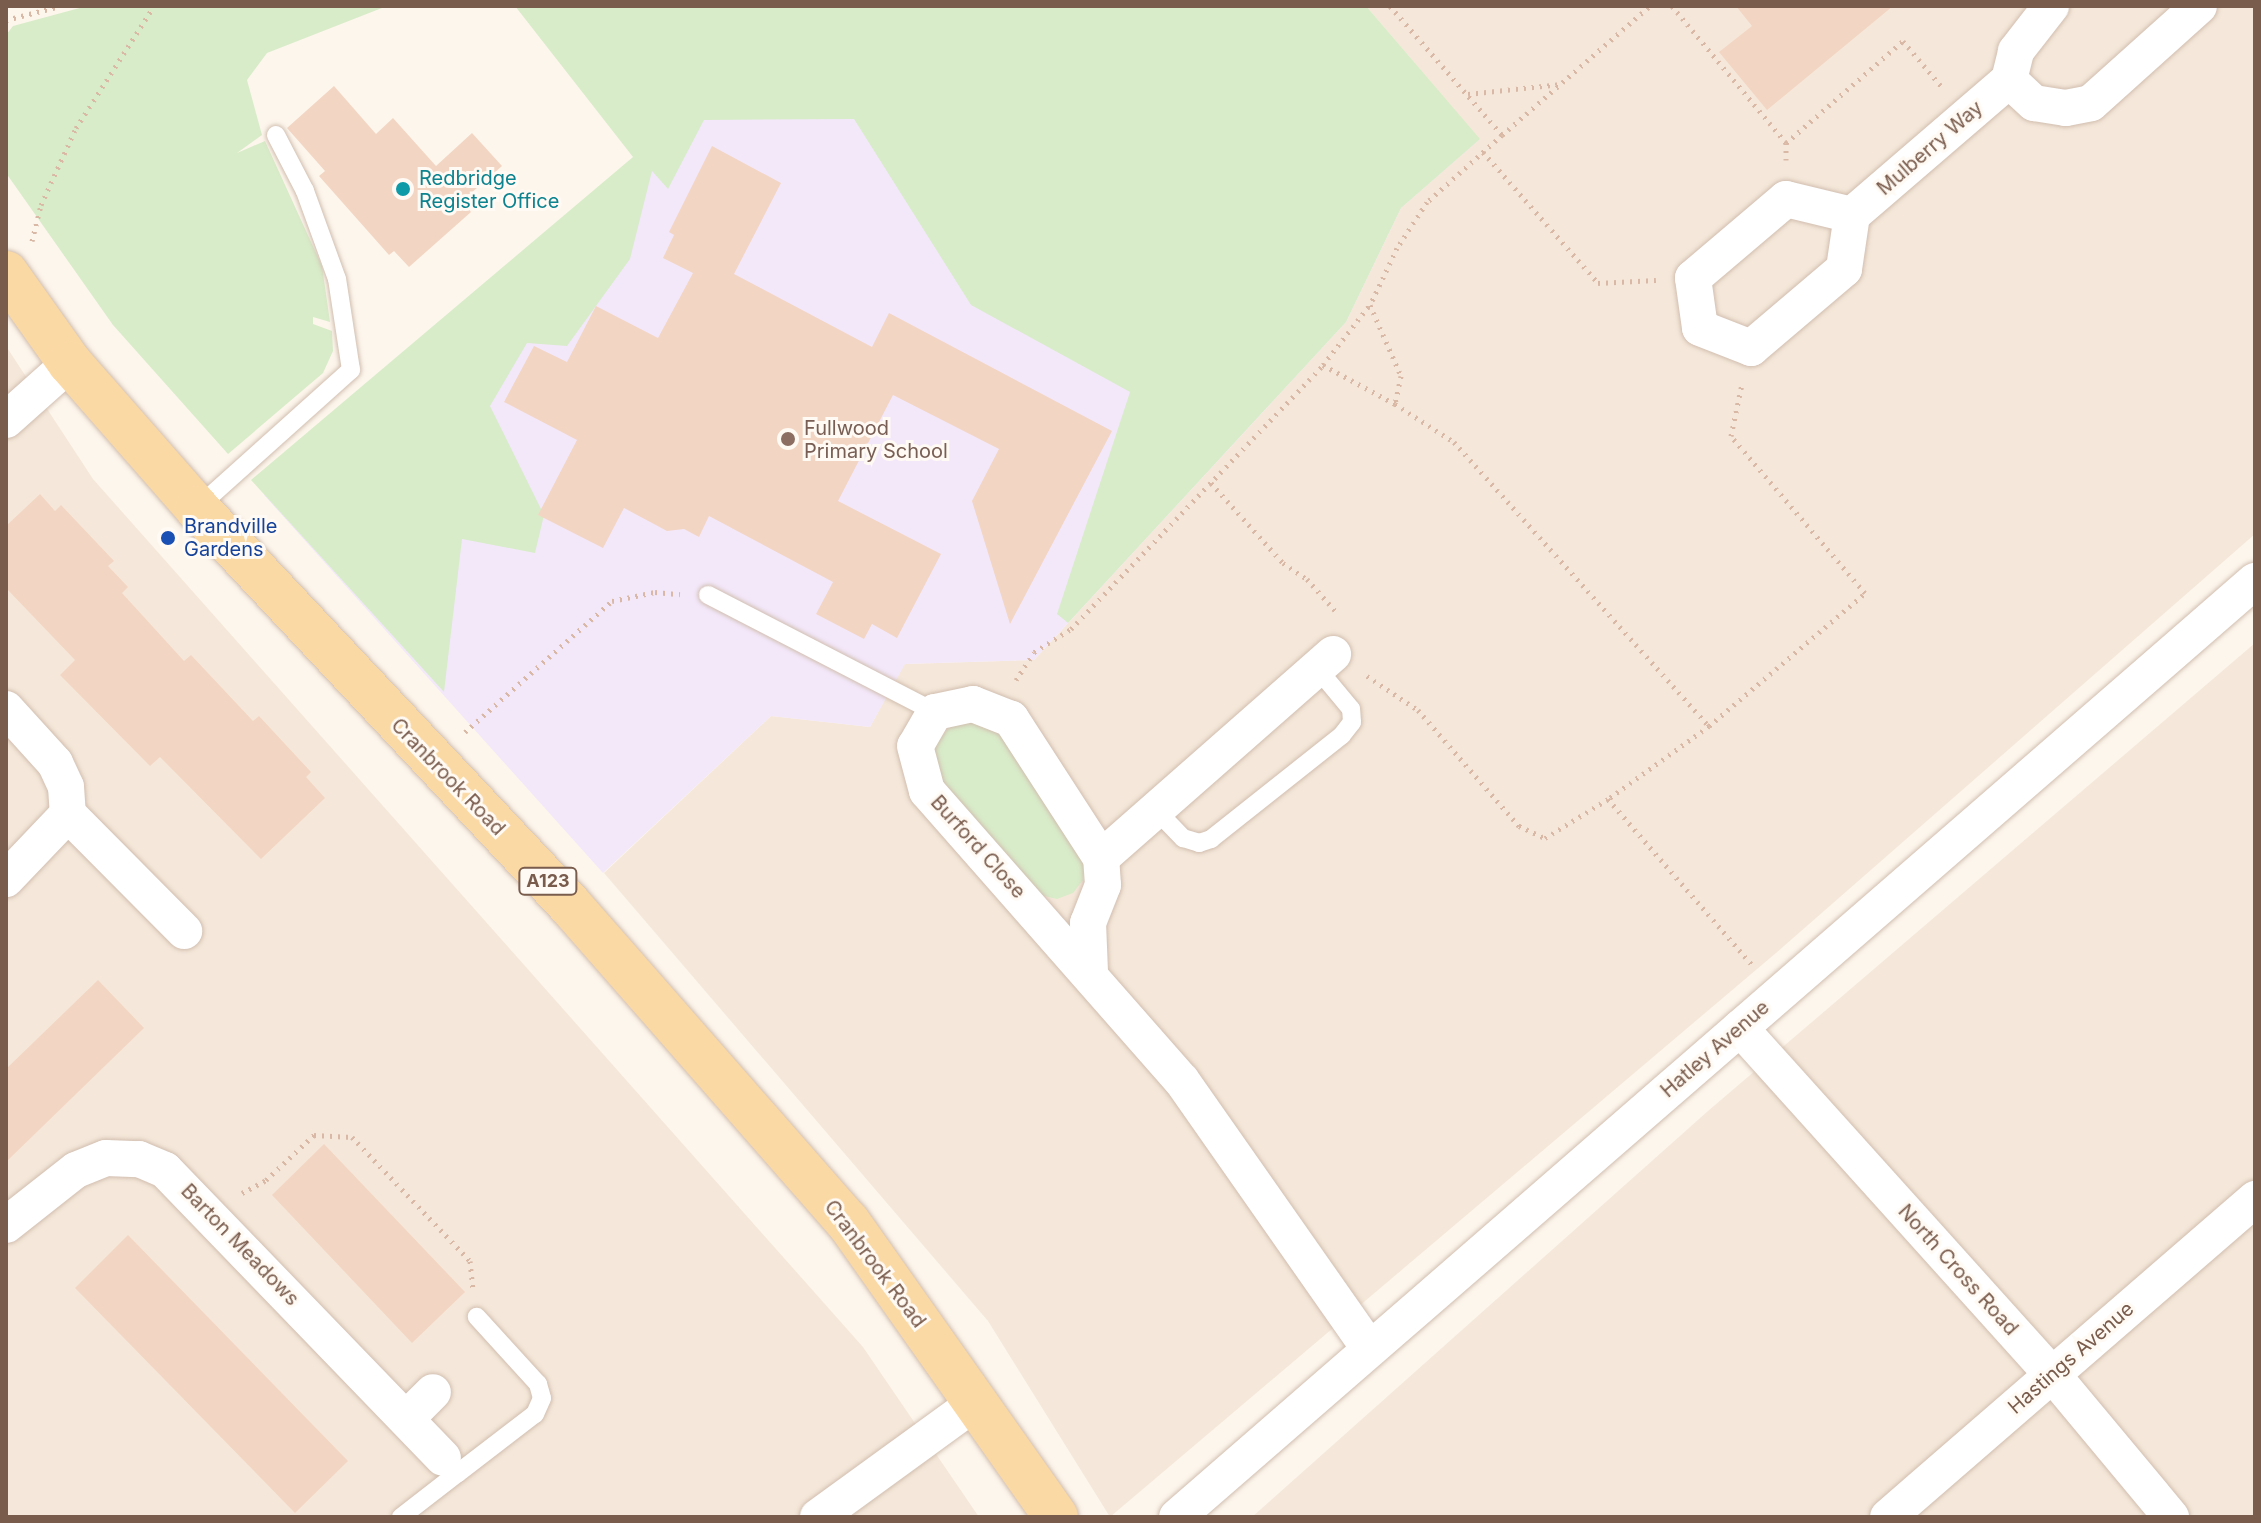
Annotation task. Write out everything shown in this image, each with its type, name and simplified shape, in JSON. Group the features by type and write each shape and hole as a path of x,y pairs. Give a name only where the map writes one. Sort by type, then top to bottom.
{"main road":[{"name":"Cranbrook Road","path":"13,282 70,363 197,508 570,905 848,1222 1056,1517"}],"street":[{"path":"2051,6 2030,26 2016,51 2009,80 2034,103 2066,108 2091,103 2199,6"},
{"name":"Mulberry Way","path":"1852,215 2009,80"},
{"path":"1786,199 1852,215 1844,269 1751,348 1700,328 1693,278 1786,199"},
{"path":"6,420 70,363"},
{"name":"Hatley Avenue","path":"1177,1517 2255,581"},
{"path":"1101,858 1154,808 1325,661"},
{"path":"935,712 973,704 1011,719 1101,858 1103,885 1088,923 1090,972"},
{"path":"6,709 55,763 66,787 68,814 184,931"},
{"name":"Burford Close","path":"935,712 915,746 927,791 1090,972 1182,1081 1370,1349"},
{"path":"6,879 68,814"},
{"name":"North Cross Road","path":"1740,1028 2052,1374 2171,1517"},
{"name":"Barton Meadows","path":"6,1225 76,1170 106,1158 139,1159 165,1170 451,1465"},
{"name":"Hastings Avenue","path":"1888,1517 2255,1199"},
{"path":"406,1419 433,1392"},
{"path":"818,1517 976,1402"}],"lane":[{"path":"197,508 351,370 337,279 305,191 276,135"},
{"path":"708,595 935,712"},
{"path":"1154,808 1183,838 1199,843 1211,839 1342,735 1352,722 1351,709 1325,661"},
{"path":"401,1517 451,1465 535,1414 542,1398 538,1384 477,1317"}],"path":[{"path":"7,21 60,6"},
{"path":"13,282 41,205 76,128 154,6"},
{"path":"1390,6 1502,135"},
{"path":"1011,719 1023,705 1016,677 1022,664 1071,629 1323,365 1370,305 1397,248 1427,202 1650,6"},
{"path":"1672,6 1786,143 1786,199"},
{"path":"1786,143 1903,41 1968,116"},
{"path":"1467,94 1561,84"},
{"path":"1483,152 1598,283 1693,278"},
{"path":"1370,305 1401,376 1395,404"},
{"path":"1211,483 1283,563 1307,579 1340,616 1325,661 1418,710 1519,826 1545,838 1608,799 1709,726 1865,593 1731,436 1751,348"},
{"path":"1323,365 1395,404 1454,442 1709,726"},
{"path":"454,721 465,732 612,601 655,592 708,595"},
{"path":"1608,799 1778,994"},
{"path":"214,1218 251,1185 266,1180 314,1135 352,1137 470,1261 477,1317"}],"shaded area":[{"path":"1366,6 2255,6 2255,534 1776,953 1110,1517 988,1321 604,873 771,716 870,727 904,664 1034,660 1346,322 1401,208 1479,139"},
{"name":"Fullwood Primary School","path":"581,78 1480,139 1401,208 1346,322 1034,660 905,664 870,727 771,716 603,873 264,495 409,382 652,170"},
{"path":"6,346 93,479 863,1347 979,1517 6,1517"},
{"path":"2255,643 2255,1517 1252,1517 1708,1111"}],"green space":[{"path":"87,6 387,6 267,53 247,80 262,135 237,153 265,141 322,266 330,322 313,317 313,324 332,331 333,351 323,373 228,454 113,325 6,173 6,35 13,26"},
{"path":"515,6 1366,6 1480,139 1401,208 1346,322 1068,623 1057,614 1130,392 971,305 854,119 704,120 668,189 652,171 630,259 567,346 527,343 490,406 544,515 535,553 462,539 444,692 251,480 633,157"},
{"path":"967,718 996,727 1083,862 1083,880 1073,893 1057,899 1040,895 940,781 933,749 952,723"}],"building":[{"path":"1736,6 1893,6 1767,110 1719,52 1752,26"},
{"name":"Redbridge Register Office","path":"334,86 376,134 393,118 436,166 472,133 502,166 462,201 471,212 409,267 394,251 389,255 319,176 325,171 287,128"},
{"name":"Fullwood Primary School","path":"712,146 781,183 734,274 872,347 889,313 1112,431 1010,624 972,501 999,449 893,395 838,501 941,554 897,638 872,624 864,639 816,614 833,582 709,516 699,537 684,529 667,531 624,508 603,548 538,515 577,440 504,402 534,346 567,362 596,306 658,338 693,273 663,258 674,235 669,232"},
{"path":"40,494 55,511 61,505 114,561 108,566 128,587 122,593 184,661 191,655 253,721 259,716 311,772 306,777 325,798 261,859 160,757 150,766 60,675 75,660 6,588 6,526"},
{"path":"98,980 144,1028 6,1162 6,1069"},
{"path":"324,1144 465,1292 412,1343 272,1195"},
{"path":"128,1235 348,1461 295,1513 75,1288"}],"place":[{"name":"Redbridge Register Office","path":"403,189"},
{"name":"Fullwood Primary School","path":"788,439"},
{"name":"Brandville Gardens","path":"168,538"}]}
